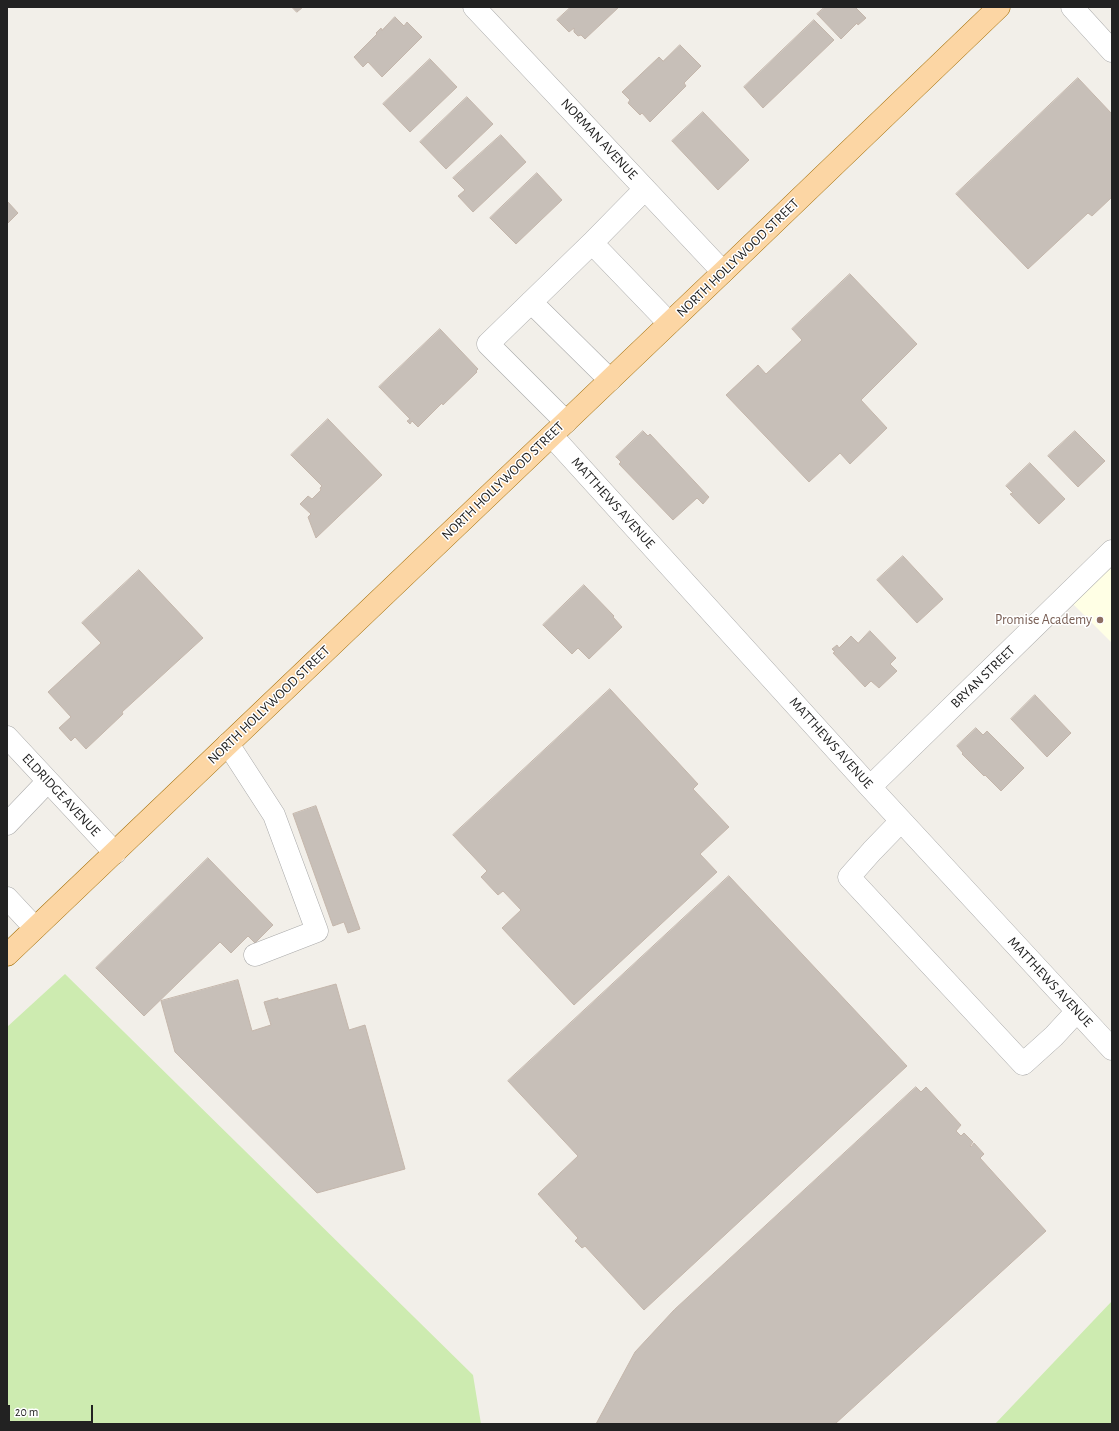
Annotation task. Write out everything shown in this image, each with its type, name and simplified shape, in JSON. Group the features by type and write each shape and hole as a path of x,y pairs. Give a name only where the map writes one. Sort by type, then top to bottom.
{"main road":[{"name":"NORTH HOLLYWOOD STREET","path":"7,955 723,272 992,9"}],"street":[{"name":"NORMAN AVENUE","path":"474,7 723,272"},
{"path":"1072,7 1112,51"},
{"path":"610,380 531,302 645,189"},
{"path":"592,243 669,323"},
{"name":"MATTHEWS AVENUE","path":"531,302 488,344 559,429 870,787 1112,1049"},
{"name":"BRYAN STREET","path":"870,787 1112,550"},
{"name":"ELDRIDGE AVENUE","path":"7,738 115,853"},
{"path":"228,744 274,815 317,931 255,955"},
{"path":"7,824 48,782"},
{"path":"901,820 849,877 1023,1064 1054,1036 1077,1011"},
{"path":"7,898 35,928"}],"shaded area":[{"name":"Promise Academy","path":"1112,551 1112,643 1065,596"}],"green space":[{"path":"65,974 473,1375 481,1424 7,1424 7,1027"},
{"path":"1112,1301 1112,1424 995,1424"}],"building":[{"path":"292,7 303,7 297,12"},
{"path":"571,7 619,7 585,39 581,35 578,36 574,32 574,28 569,32 557,20"},
{"path":"825,7 855,7 866,18 858,25 857,23 841,39 817,14"},
{"path":"395,17 404,26 407,22 422,37 382,77 368,62 363,67 354,57 381,28 382,30"},
{"path":"814,20 834,40 763,108 744,87"},
{"path":"680,45 701,66 684,83 686,86 650,122 642,113 640,115 628,103 630,100 622,92 659,57 663,61"},
{"path":"430,59 457,87 410,132 383,104"},
{"path":"1078,78 1112,114 1112,197 1092,216 1088,213 1028,269 956,194"},
{"path":"467,97 493,124 446,169 420,142"},
{"path":"703,112 749,160 718,190 672,141"},
{"path":"501,135 526,162 473,212 458,196 465,190 453,178"},
{"path":"537,173 562,200 516,244 490,218"},
{"path":"7,201 18,213 7,224"},
{"path":"850,274 917,344 861,400 887,428 850,464 840,453 809,482 726,395 758,365 766,374 802,340 792,329"},
{"path":"440,329 478,369 476,371 477,372 443,405 442,403 418,427 412,421 410,424 407,421 410,419 379,387"},
{"path":"328,419 382,475 316,538 308,517 311,514 300,504 308,496 312,499 321,490 320,488 322,486 291,455"},
{"path":"643,431 648,436 650,434 709,497 703,504 697,498 673,520 619,464 621,462 616,457"},
{"path":"1075,431 1105,461 1078,487 1048,456"},
{"path":"1030,463 1065,499 1039,524 1010,494 1013,493 1006,486"},
{"path":"903,556 943,599 917,623 877,580"},
{"path":"139,570 203,638 122,712 123,714 86,749 75,737 71,741 59,728 71,717 48,692 101,643 82,623"},
{"path":"584,585 614,616 613,617 622,627 589,659 578,648 572,654 543,625"},
{"path":"870,631 896,658 890,664 897,671 879,688 871,681 865,687 833,653 835,652 832,649 837,645 839,648 851,636 858,643"},
{"path":"610,689 698,784 693,789 729,827 700,854 717,872 574,1005 502,928 521,910 503,891 498,895 481,877 487,871 453,835"},
{"path":"1035,695 1071,733 1047,757 1011,719"},
{"path":"976,728 983,735 987,731 1024,768 1001,791 962,754 963,753 957,746"},
{"path":"316,806 360,929 348,933 344,922 333,926 293,814"},
{"path":"208,858 273,925 255,943 248,936 231,953 220,942 144,1016 96,968"},
{"path":"729,876 907,1066 644,1310 585,1246 582,1248 575,1241 578,1238 538,1194 578,1156 508,1081"},
{"path":"238,980 252,1031 271,1025 264,1002 278,998 278,1000 336,984 349,1030 365,1025 405,1169 317,1193 175,1052 161,1001"},
{"path":"916,1087 921,1092 926,1087 961,1125 956,1131 961,1136 964,1133 973,1142 970,1146 971,1147 974,1143 984,1154 980,1158 1046,1231 835,1424 596,1424 635,1352 674,1310"}],"place":[{"name":"Promise Academy","path":"1100,620"}]}
